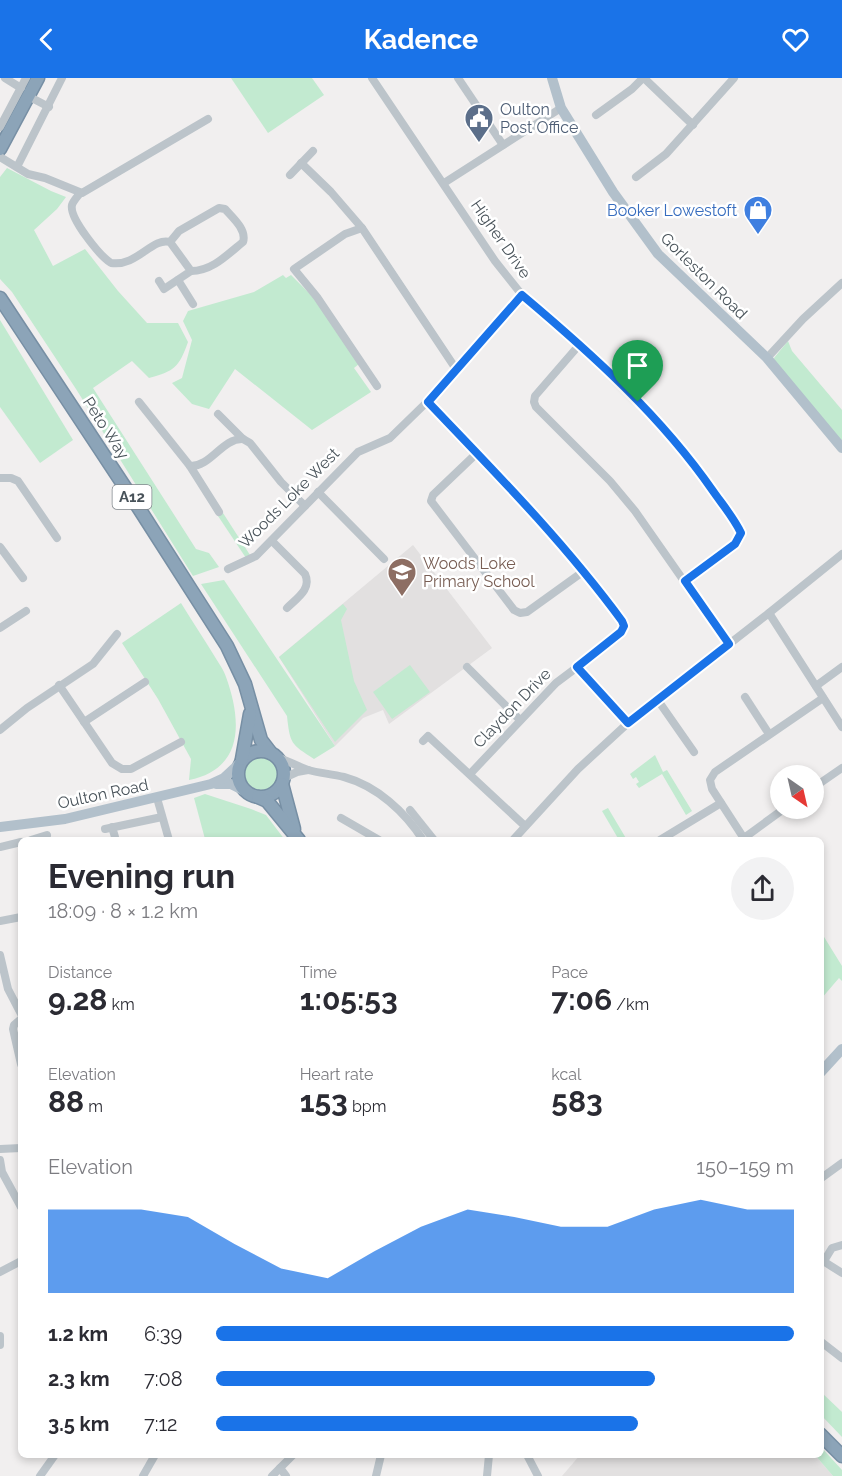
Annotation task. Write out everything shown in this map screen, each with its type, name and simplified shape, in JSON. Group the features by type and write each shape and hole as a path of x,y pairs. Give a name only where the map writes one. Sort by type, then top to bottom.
{"highway":[{"path":"0,149 24,92 38,78"},
{"name":"Peto Way","path":"0,298 227,646 241,673 261,740 274,755"},
{"name":"Peto Way","path":"241,761 249,722 250,704"},
{"path":"265,751 274,755 283,767 283,781 297,836 267,801 244,791 237,775 241,761 253,752 265,751"},
{"path":"258,797 269,796 283,781"},
{"path":"824,1438 842,1456"}],"main road":[{"name":"Gorleston Road","path":"552,78 561,108 614,192 658,254 767,358 842,448"},
{"name":"Oulton Road","path":"0,827 65,819 211,784 228,775 241,761"},
{"name":"Oulton Road","path":"211,784 231,784 244,791"},
{"path":"824,1069 842,1049"}],"street":[{"path":"5,78 49,107"},
{"path":"0,127 24,92 26,78"},
{"path":"16,167 62,78"},
{"name":"Higher Drive","path":"372,78 495,261 522,295 580,344 677,443 702,475 741,533 735,544 685,581"},
{"path":"458,78 503,145"},
{"path":"596,115 632,89 643,78 693,125"},
{"path":"636,177 666,154 734,78"},
{"path":"444,183 561,108"},
{"path":"191,271 170,242 161,241 128,263 111,263 94,247 72,211 72,204 81,193 208,119"},
{"path":"290,175 313,151"},
{"path":"0,157 28,174 45,178 81,193"},
{"path":"301,164 331,192 362,228 456,369"},
{"path":"159,281 164,289 191,271 201,271 211,267 245,238 226,207 219,208 179,231 170,242"},
{"path":"362,228 345,234 291,271 317,297 377,386"},
{"path":"178,280 193,304"},
{"path":"767,358 842,282"},
{"name":"Woods Loke West","path":"228,568 256,556 272,542 358,452 383,447 428,402 522,295"},
{"path":"580,344 535,396 536,407 629,503 729,644"},
{"path":"139,402 190,466 219,512"},
{"name":"Claydon Drive","path":"428,402 584,571 624,626 616,638 556,683 470,774"},
{"path":"218,414 250,443 281,482 305,506"},
{"path":"190,466 201,464 233,440 243,439"},
{"path":"477,453 433,495 431,501 514,610 527,612 584,571"},
{"path":"0,478 14,478 18,481 57,538"},
{"path":"318,492 384,558"},
{"path":"272,542 308,579 305,591 287,608"},
{"path":"0,547 23,578"},
{"path":"516,837 584,763 628,723 842,554"},
{"path":"0,628 26,611"},
{"path":"769,613 842,727"},
{"path":"0,730 59,685 93,664 117,634"},
{"path":"467,667 520,720"},
{"path":"577,667 628,723"},
{"path":"816,686 842,667"},
{"path":"84,722 145,682"},
{"path":"59,685 112,763 122,769 131,769 181,742"},
{"path":"745,697 769,734"},
{"path":"744,837 712,789 710,780 713,774 823,698"},
{"path":"657,699 694,753"},
{"path":"423,741 428,736 525,826"},
{"path":"274,755 308,770 345,777 366,786 400,810 412,822 421,837"},
{"path":"824,780 842,768"},
{"path":"283,781 297,772 308,770"},
{"path":"157,798 168,837"},
{"path":"665,837 721,803"},
{"path":"410,810 432,837"},
{"path":"115,837 108,828 162,816"},
{"path":"341,818 374,837"},
{"path":"748,837 771,819"},
{"path":"0,847 18,843"},
{"path":"0,921 18,918"},
{"path":"0,955 8,989 18,1008"},
{"path":"18,1022 13,1029 18,1051"},
{"path":"0,1149 18,1148"},
{"path":"0,1160 2,1172 18,1201"},
{"path":"824,1176 842,1163"},
{"path":"824,1258 832,1248 842,1245"},
{"path":"824,1262 842,1273"},
{"path":"0,1272 18,1263"},
{"path":"0,1336 0,1345"},
{"path":"824,1344 842,1358"},
{"path":"40,1476 53,1458"},
{"path":"143,1476 153,1458"},
{"path":"272,1476 290,1458"},
{"path":"376,1476 380,1458"},
{"path":"487,1476 489,1458"},
{"path":"529,1458 538,1476"},
{"path":"280,1468 286,1476"}],"shaded area":[{"name":"Woods Loke Primary School","path":"413,545 492,648 389,724 383,710 363,718 335,746 279,657"},
{"path":"577,1458 818,1458 833,1476 562,1476"}],"green space":[{"path":"231,78 312,78 324,95 268,133"},
{"path":"7,168 66,197 57,209 34,230 53,266 85,249 147,323 178,323 188,342 175,367 149,378 132,361 93,388 196,549 209,553 219,567 193,576 76,389 12,292 0,279 0,177"},
{"path":"283,275 286,278 291,275 314,298 359,364 354,368 371,392 312,430 235,369 209,409 192,404 172,383 182,378 192,340 183,321 188,311 254,292"},
{"path":"0,320 73,440 40,463 0,407"},
{"path":"788,341 792,351 842,410 842,444 775,364 774,358"},
{"path":"223,513 250,555 246,558 218,516"},
{"path":"224,580 335,746 314,759 300,750 293,742 287,716 201,584"},
{"path":"181,603 224,672 235,710 236,726 229,754 220,765 207,774 189,780 191,759 158,699 122,643"},
{"path":"343,604 347,609 341,620 354,681 367,710 335,742 279,657"},
{"path":"410,665 430,692 392,719 373,692"},
{"path":"260,755 267,756 273,761 278,767 278,781 273,787 267,792 260,793 253,792 247,787 242,781 241,774 242,767 247,761 253,756"},
{"path":"655,755 663,772 667,770 692,811 686,815 662,774 639,788 636,784 639,782 636,777 633,779 630,774"},
{"path":"205,794 266,815 283,837 204,837 194,798"},
{"path":"608,808 625,837 617,837 602,811"},
{"path":"824,937 842,966 842,981 839,978 824,996"},
{"path":"824,1395 842,1412 842,1437 824,1418"},
{"path":"824,1450 842,1470 842,1476 833,1476 818,1458 824,1458"}],"place":[{"name":"Oulton Post Office","path":"479,144"},
{"name":"Booker Lowestoft","path":"758,236"},
{"name":"Woods Loke Primary School","path":"402,598"}],"route":[{"path":"522,295 580,344 638,402 677,443 741,533 735,544 685,581 729,644 628,723 577,667 616,638 624,626 622,621 599,589 532,511 428,402 522,295"}]}
